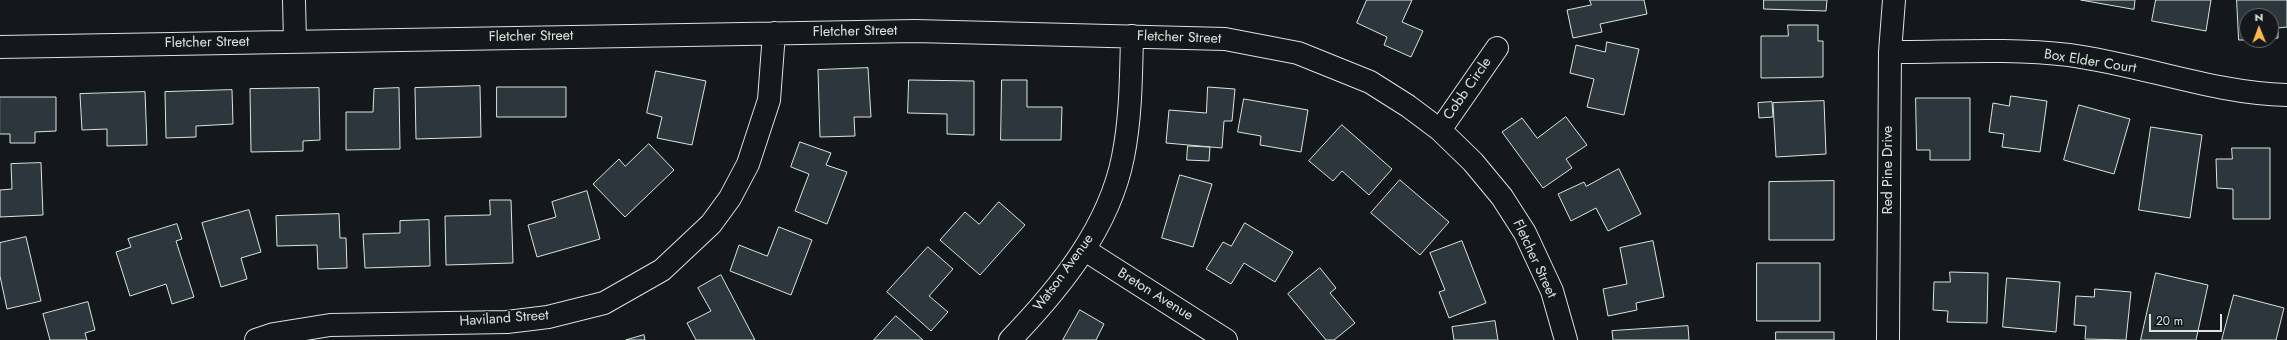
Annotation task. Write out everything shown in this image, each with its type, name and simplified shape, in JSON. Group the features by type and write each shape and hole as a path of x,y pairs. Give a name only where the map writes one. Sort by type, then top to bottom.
{"street":[{"path":"294,0 295,42"},
{"name":"Red Pine Drive","path":"1888,340 1890,52 1894,0"},
{"name":"Fletcher Street","path":"0,47 915,31 1225,39 1298,53 1370,82 1408,106 1440,130 1473,162 1502,197 1525,233 1552,291 1566,340"},
{"name":"Haviland Street","path":"256,340 274,334 330,325 388,332 508,322 548,317 604,302 662,270 711,224 730,198 748,164 769,100 774,33"},
{"name":"Watson Avenue","path":"1010,340 1033,316 1084,250 1108,206 1123,157 1129,121 1132,36"},
{"name":"Cobb Circle","path":"1440,130 1497,48"},
{"name":"Box Elder Court","path":"1890,52 2010,52 2068,55 2124,65 2209,87 2263,94 2287,95"},
{"name":"Breton Avenue","path":"1084,250 1226,340"}],"building":[{"path":"1367,0 1412,0 1402,22 1423,31 1411,57 1384,45 1387,37 1357,23"},
{"path":"1590,0 1644,0 1647,14 1600,24 1602,32 1573,38 1567,10 1591,5"},
{"path":"1764,0 1827,0 1826,11 1764,9"},
{"path":"2081,0 2135,0 2134,9"},
{"path":"2156,0 2211,0 2206,31 2152,21"},
{"path":"2237,0 2287,0 2287,27 2279,28 2279,8 2239,8 2239,40"},
{"path":"1788,25 1818,25 1818,41 1823,41 1823,77 1761,78 1761,36 1788,36"},
{"path":"1607,42 1639,49 1624,115 1587,107 1594,79 1570,73 1576,45 1605,52"},
{"path":"868,68 871,117 854,117 855,136 820,137 818,70"},
{"path":"656,71 706,81 692,145 657,138 662,117 647,113"},
{"path":"909,80 974,81 974,135 947,134 947,114 908,113"},
{"path":"1002,80 1027,80 1027,107 1062,107 1061,140 1001,140"},
{"path":"480,86 481,137 416,139 415,88"},
{"path":"497,87 566,87 566,117 497,117"},
{"path":"1208,87 1235,89 1232,121 1224,121 1222,148 1166,143 1169,110 1206,113"},
{"path":"319,88 320,140 303,141 303,151 251,152 250,89"},
{"path":"399,88 400,149 346,150 346,112 373,112 374,89"},
{"path":"232,90 233,124 196,126 196,137 166,138 165,92"},
{"path":"145,92 147,145 107,146 107,129 82,130 80,94"},
{"path":"2011,96 2047,101 2040,152 2002,147 2004,134 1989,132 1993,103 2009,106"},
{"path":"0,97 56,97 56,131 35,132 35,143 10,143 10,134 0,134"},
{"path":"1916,98 1970,98 1970,160 1930,160 1930,150 1917,150"},
{"path":"1244,99 1308,110 1301,152 1260,145 1261,136 1238,132"},
{"path":"1824,101 1826,154 1776,157 1773,103"},
{"path":"1772,102 1773,117 1759,118 1758,103"},
{"path":"2079,105 2130,119 2114,174 2064,160"},
{"path":"1566,117 1587,145 1566,159 1572,168 1543,188 1502,132 1522,118 1537,138"},
{"path":"1342,125 1392,169 1369,195 1342,171 1333,181 1309,161"},
{"path":"2151,127 2202,135 2190,218 2139,210"},
{"path":"800,142 831,153 826,165 847,172 827,224 795,211 809,174 791,167"},
{"path":"649,144 674,170 625,217 593,184 619,159 625,166"},
{"path":"1188,146 1210,147 1209,161 1187,160"},
{"path":"2232,148 2270,148 2270,219 2233,219 2233,189 2217,188 2216,159 2232,159"},
{"path":"41,163 43,215 0,217 0,190 12,189 11,164"},
{"path":"1619,169 1641,214 1608,231 1596,208 1571,221 1558,194 1584,182 1586,186"},
{"path":"1180,175 1212,184 1193,247 1162,238"},
{"path":"1400,180 1449,222 1420,255 1371,213"},
{"path":"1834,181 1834,240 1769,240 1769,182"},
{"path":"587,191 600,239 537,257 528,225 556,217 552,202"},
{"path":"490,200 511,200 513,263 446,265 445,216 490,215"},
{"path":"999,202 1025,225 980,275 940,240 965,212 979,224"},
{"path":"249,210 261,252 241,258 247,279 221,287 202,223"},
{"path":"339,214 340,238 346,238 347,268 318,269 317,245 277,246 276,216"},
{"path":"429,220 430,266 365,268 363,234 400,233 400,221"},
{"path":"1245,223 1293,252 1275,282 1244,263 1231,284 1206,269 1223,242 1231,246"},
{"path":"177,224 182,239 176,241 194,297 172,304 166,284 130,296 116,252 131,247 128,239"},
{"path":"779,227 812,240 791,295 730,271 739,245 767,256"},
{"path":"26,237 41,301 7,309 0,276 0,243"},
{"path":"1462,241 1486,303 1449,318 1439,292 1445,290 1430,253"},
{"path":"1653,241 1664,297 1636,303 1637,310 1608,316 1603,289 1627,284 1620,248"},
{"path":"928,247 953,269 929,296 948,312 931,331 887,292"},
{"path":"1757,263 1820,263 1820,321 1757,321"},
{"path":"1320,268 1336,288 1330,293 1355,323 1334,340 1326,340 1288,294"},
{"path":"1950,272 1988,273 1987,323 1947,322 1948,311 1933,310 1934,282 1950,282"},
{"path":"2156,273 2208,285 2196,340 2141,340"},
{"path":"721,275 755,340 696,340 687,323 711,311 698,288"},
{"path":"2007,278 2060,282 2056,332 2003,327"},
{"path":"2095,289 2131,292 2126,340 2085,339 2086,326 2074,325 2076,296 2094,297"},
{"path":"2234,295 2284,308 2276,340 2222,340"},
{"path":"88,302 95,330 85,333 87,340 50,340 43,314"},
{"path":"1080,310 1104,324 1096,340 1063,340"},
{"path":"896,316 923,340 874,340"},
{"path":"1495,321 1498,340 1454,340 1452,327"},
{"path":"1688,326 1689,340 1613,340 1612,331"},
{"path":"1776,332 1834,332 1834,340 1776,340"},
{"path":"644,335 645,340 626,340"}]}
